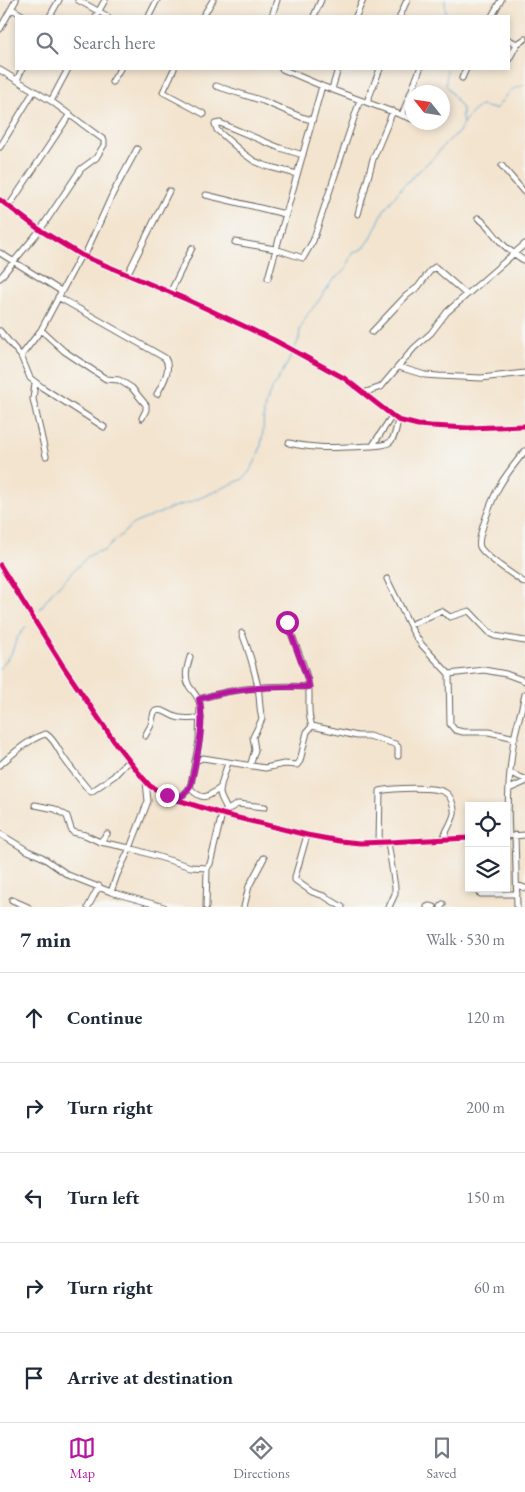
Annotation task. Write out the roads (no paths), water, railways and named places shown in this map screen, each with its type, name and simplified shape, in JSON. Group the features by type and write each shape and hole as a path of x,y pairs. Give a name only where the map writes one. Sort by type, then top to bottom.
{"street":[{"path":"0,29 16,0"},
{"path":"51,15 59,0"},
{"path":"78,0 98,14 105,0"},
{"path":"150,15 157,0"},
{"path":"204,15 213,0"},
{"path":"272,15 277,0"},
{"path":"314,15 321,0"},
{"path":"356,15 363,0"},
{"path":"400,15 407,0"},
{"path":"493,15 501,0"},
{"path":"12,9 22,15"},
{"path":"510,57 517,44 525,38"},
{"path":"510,40 517,44"},
{"path":"0,70 51,101 104,140 104,145 96,158 81,169 40,230 0,278"},
{"path":"17,80 22,70"},
{"path":"51,101 67,70"},
{"path":"112,82 119,70"},
{"path":"174,70 163,92 204,114"},
{"path":"332,89 338,70"},
{"path":"367,102 380,70"},
{"path":"402,115 420,70"},
{"path":"462,78 466,70"},
{"path":"294,71 322,86 405,116"},
{"path":"216,86 263,101 312,120"},
{"path":"268,278 322,86"},
{"path":"0,147 34,91"},
{"path":"235,242 275,249 301,258 305,255 313,241 360,100"},
{"path":"358,214 373,159 393,111"},
{"path":"9,206 70,114"},
{"path":"297,174 266,166 254,160 217,130 215,124 220,123 302,155"},
{"path":"20,353 25,350 40,330 82,256 137,149"},
{"path":"502,166 525,191"},
{"path":"127,275 169,191"},
{"path":"206,195 286,214"},
{"path":"0,200 40,230 82,256 274,340 344,378 398,420 418,425 468,428 525,426"},
{"path":"478,218 492,230 513,254 525,261"},
{"path":"364,393 381,387 414,348 430,333 446,312 525,244"},
{"path":"170,293 192,248"},
{"path":"0,253 62,291"},
{"path":"372,332 406,296 418,287 435,267 466,294"},
{"path":"58,297 165,358 167,360 167,372 157,394"},
{"path":"40,330 64,351 100,375 110,380 119,380 132,388 146,405 142,418"},
{"path":"0,331 20,353 28,375 35,383 104,427"},
{"path":"399,366 424,374 438,376 481,378 525,373"},
{"path":"35,383 33,399 46,456"},
{"path":"33,399 43,388"},
{"path":"373,445 392,416"},
{"path":"289,443 320,448 385,445 394,436 398,420"},
{"path":"525,451 495,494 479,537 479,544 489,556 525,583"},
{"path":"0,565 63,666 129,760 146,782 157,790 178,800 225,813 307,835 347,842 465,838"},
{"path":"387,578 413,632 449,674 450,724 454,730 462,732 489,732 514,738"},
{"path":"410,626 441,611 450,617 470,611 491,634 525,641"},
{"path":"287,622 308,681 309,711 312,726"},
{"path":"242,633 250,654 258,689 259,710 262,719 254,737 255,750 250,766"},
{"path":"178,800 190,788 199,741 199,699 188,685 186,678 186,668 190,657"},
{"path":"449,674 484,670 506,674 525,681"},
{"path":"199,699 219,692 294,686 309,687"},
{"path":"508,802 514,738 522,716 525,694"},
{"path":"145,736 151,725 154,712 157,710 178,718 200,718"},
{"path":"312,726 357,736 369,736 395,744 398,747 398,756"},
{"path":"195,761 203,758 265,768 284,764 297,765 300,761 307,732 312,726"},
{"path":"0,765 38,736 46,734 52,739 64,758 91,792 96,791 114,776 129,760"},
{"path":"206,907 207,868 210,864 225,813 226,805 222,800 220,788 228,762"},
{"path":"510,773 525,781"},
{"path":"509,789 525,781"},
{"path":"111,892 148,801 146,782"},
{"path":"190,788 196,794 205,798 220,788"},
{"path":"379,842 380,791 412,788 444,791 450,796 454,816 443,839"},
{"path":"225,813 238,804 265,807"},
{"path":"35,805 55,809 67,816 73,832 100,842 130,848 182,864 207,868"},
{"path":"0,834 42,857 68,875 111,892 164,907"},
{"path":"100,842 107,834"},
{"path":"307,835 295,880 312,892 324,896 342,907"},
{"path":"517,907 517,885 510,836 525,835"},
{"path":"388,842 395,887 395,894 389,907"},
{"path":"244,907 249,886 264,858"},
{"path":"517,885 525,888"},
{"path":"88,907 99,886"},
{"path":"478,892 481,894 517,894"},
{"path":"12,900 28,907"},
{"path":"427,907 434,907"}],"waterway":[{"path":"445,0 446,15"},
{"path":"447,70 446,85 462,109 463,123"},
{"path":"295,348 299,339 300,329 307,315 332,281 345,270 354,252 363,249 370,240 384,210 403,186 459,132 463,123 472,112 480,106 495,109 510,91 525,85"},
{"path":"40,609 53,591 88,556 104,551 133,524 191,502 243,479 248,474 260,450 266,402 292,354"},
{"path":"0,668 11,654 17,638 26,627"}]}
